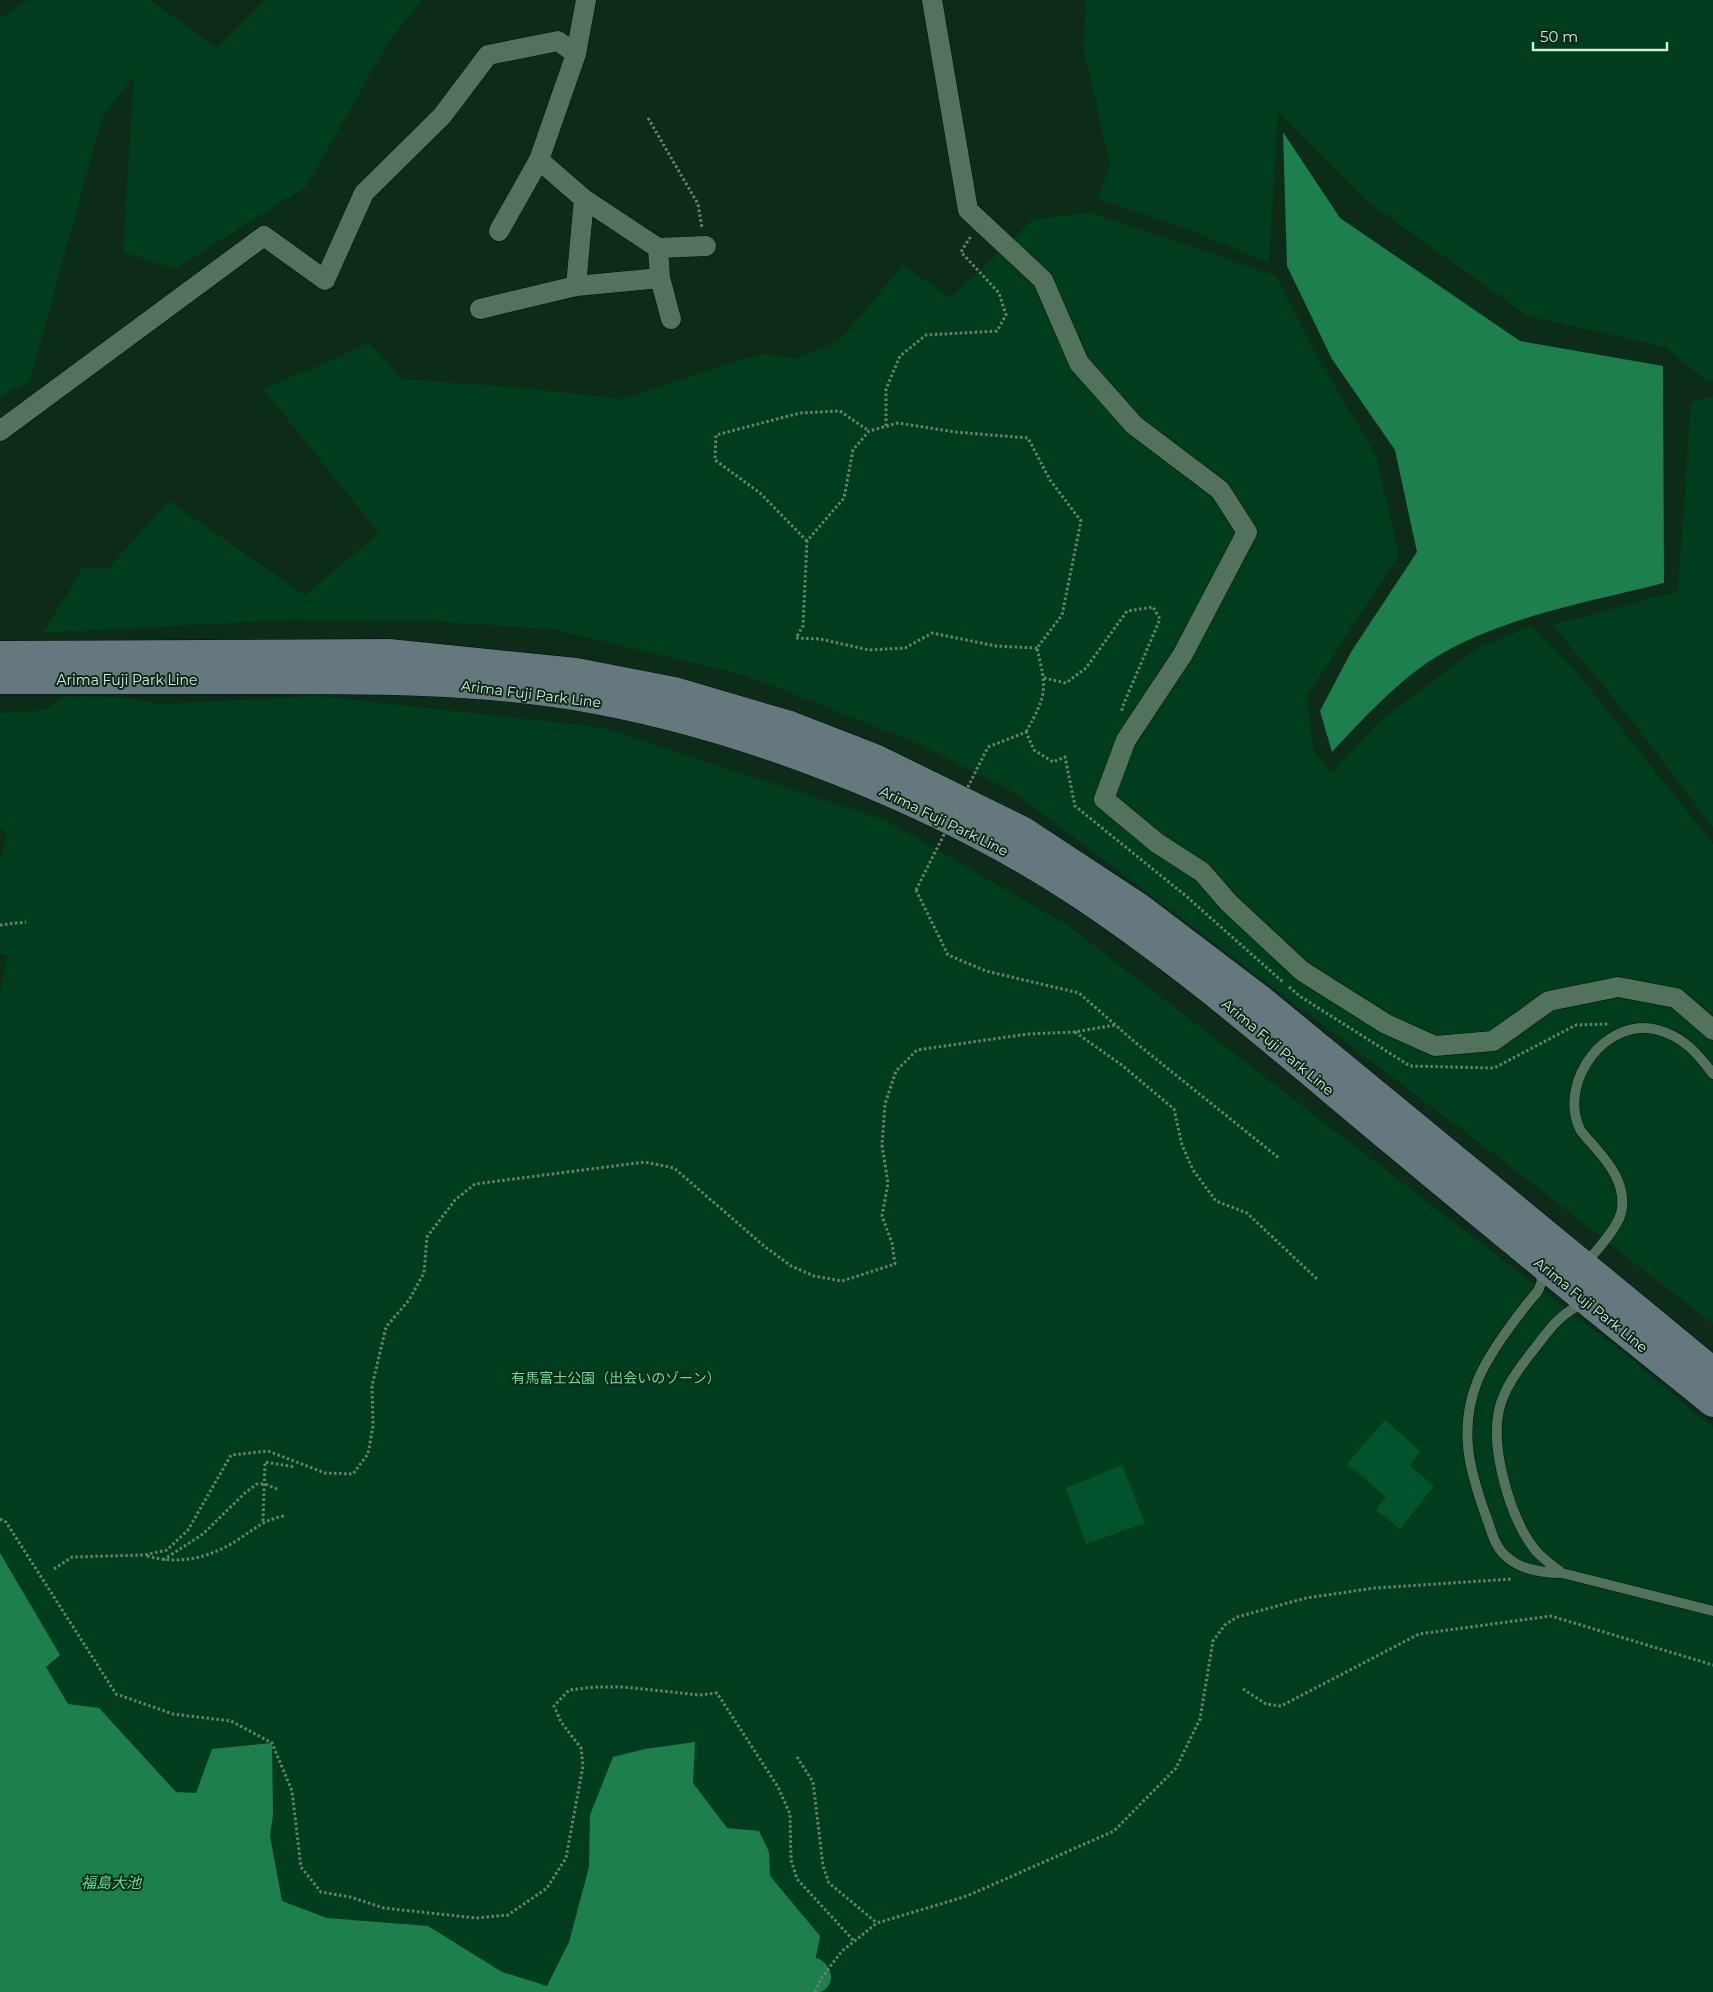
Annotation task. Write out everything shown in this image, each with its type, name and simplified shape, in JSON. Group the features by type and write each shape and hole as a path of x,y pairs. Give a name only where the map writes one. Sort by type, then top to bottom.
{"main road":[{"name":"Arima Fuji Park Line","path":"0,655 389,653 558,670 674,690 790,725 875,758 1022,830 1139,907 1263,1001 1713,1371"},
{"name":"Arima Fuji Park Line","path":"0,680 383,680 486,686 570,696 667,715 819,766 938,815 1012,853 1084,898 1186,971 1538,1262 1713,1403"}],"street":[{"path":"499,231 539,160 576,54 586,0"},
{"path":"932,0 968,210 1043,280 1079,363 1134,425 1220,490 1247,532 1183,654 1126,740 1104,799 1156,843 1202,872 1229,903 1302,971 1386,1024 1435,1046 1493,1041 1550,1001 1618,987 1676,998 1713,1030"},
{"path":"0,431 264,236 324,280 364,193 442,116 488,55 558,41 576,54"},
{"path":"539,160 584,199 658,248 706,246"},
{"path":"576,286 584,199"},
{"path":"658,248 660,278 672,319"},
{"path":"480,309 576,286 660,278"}],"lane":[{"path":"1583,1266 1613,1228 1622,1209 1620,1185 1608,1162 1579,1128 1575,1106 1578,1082 1587,1061 1618,1033 1637,1029 1657,1030 1681,1039 1698,1054 1713,1074"},
{"path":"1538,1262 1542,1281 1538,1291 1487,1362 1477,1382 1467,1429 1472,1476 1498,1548 1508,1559 1521,1566 1544,1573 1562,1573 1713,1611"},
{"path":"1562,1573 1536,1551 1521,1528 1499,1464 1496,1436 1499,1410 1520,1366 1557,1320 1574,1307 1588,1302"}],"path":[{"path":"648,118 698,204 706,246"},
{"path":"886,426 886,389 900,356 926,335 997,331 1006,315 999,293 961,252 980,222"},
{"path":"807,541 760,493 715,460 716,435 800,413 840,411 869,431"},
{"path":"898,423 955,432 1028,438 1050,480 1081,521 1062,615 1037,648 996,646 932,633 904,648 869,650 820,638 796,638 804,626 807,541 844,498 853,450 869,431 898,423"},
{"path":"1044,678 1066,683 1086,668 1127,611 1153,607 1160,619 1122,708 1126,740"},
{"path":"1037,648 1044,678 1043,702 1026,732 988,747 916,890 948,955 986,971 1079,993 1115,1025 1279,1158"},
{"path":"1026,732 1034,750 1053,762 1065,757 1076,806"},
{"path":"0,925 26,922"},
{"path":"54,1569 72,1557 144,1555 167,1550 188,1530 231,1455 268,1451 325,1473 353,1474 368,1454 373,1426 372,1386 386,1327 409,1300 424,1273 428,1237 455,1200 475,1184 645,1162 674,1168 764,1246 791,1266 814,1276 842,1282 895,1264 892,1243 882,1216 888,1183 882,1146 885,1104 896,1071 917,1050 1028,1034 1074,1032 1115,1025"},
{"path":"1074,1032 1123,1066 1174,1109 1182,1145 1193,1170 1216,1201 1247,1212 1318,1280"},
{"path":"263,1522 265,1462 295,1467"},
{"path":"162,1560 203,1534 246,1492 257,1484 265,1484 277,1489"},
{"path":"144,1555 162,1560 180,1561 220,1550 263,1522 284,1516"},
{"path":"0,1519 6,1522 116,1694 173,1714 231,1721 272,1743 292,1791 301,1867 321,1892 350,1897 384,1908 476,1918 508,1915 547,1888 566,1858 583,1766 581,1748 561,1722 554,1706 569,1690 595,1687 624,1687 700,1695 717,1693 778,1787 790,1814 791,1860 797,1879 854,1941"},
{"path":"815,1992 822,1977 842,1951 877,1923 966,1896 1114,1831 1176,1768 1200,1720 1213,1641 1225,1625 1237,1617 1306,1598 1374,1588 1512,1580"},
{"path":"1243,1689 1266,1704 1281,1706 1418,1634 1551,1616 1713,1665"},
{"path":"797,1757 813,1782 823,1866 828,1883 877,1923"}],"green space":[{"path":"29,0 150,0 217,48 265,0 423,0 389,41 306,187 175,269 123,252 134,76 102,118 30,381 0,396 0,18"},
{"path":"1086,0 1713,0 1713,381 1708,382 1665,347 1527,316 1368,202 1278,112 1269,263 1182,227 1098,199 1110,165 1083,47"},
{"path":"1090,212 1276,276 1320,361 1376,455 1399,555 1307,696 1313,749 1331,772 1383,718 1475,650 1531,625 1575,670 1713,844 1713,1324 1502,1160 1015,793 923,746 748,676 556,630 431,621 286,620 43,633 84,566 107,570 169,501 305,595 379,533 263,389 370,343 402,379 512,387 624,399 722,365 764,354 796,359 839,341 903,265 951,298 1032,220"},
{"path":"1713,397 1713,827 1628,716 1553,625 1678,591 1691,402"},
{"name":"有馬富士公園（出会いのゾーン）","path":"64,696 130,698 157,704 321,696 605,728 885,820 1066,924 1629,1357 1713,1428 1713,1992 0,1992 0,995 7,955 0,954 0,860 7,835 0,827 0,713 45,710"}],"water":[{"path":"1283,132 1340,218 1520,341 1663,366 1664,583 1529,617 1477,636 1452,648 1418,669 1403,681 1332,752 1320,711 1351,652 1417,552 1395,450 1332,359 1287,266"},
{"name":"福島大池","path":"0,1553 60,1655 46,1667 68,1704 99,1708 176,1792 196,1793 212,1749 272,1743 273,1815 270,1836 282,1901 327,1918 428,1926 502,1972 547,1986 569,1942 589,1867 590,1815 613,1757 645,1749 695,1742 693,1783 727,1828 759,1831 769,1852 770,1876 820,1936 809,1992 0,1992"}],"building":[{"path":"1385,1420 1420,1451 1410,1466 1434,1486 1400,1529 1376,1510 1386,1497 1347,1464"},
{"path":"1122,1465 1145,1523 1086,1544 1066,1488"}],"waterway":[{"path":"746,1992 792,1973 813,1974 815,1977"}]}
